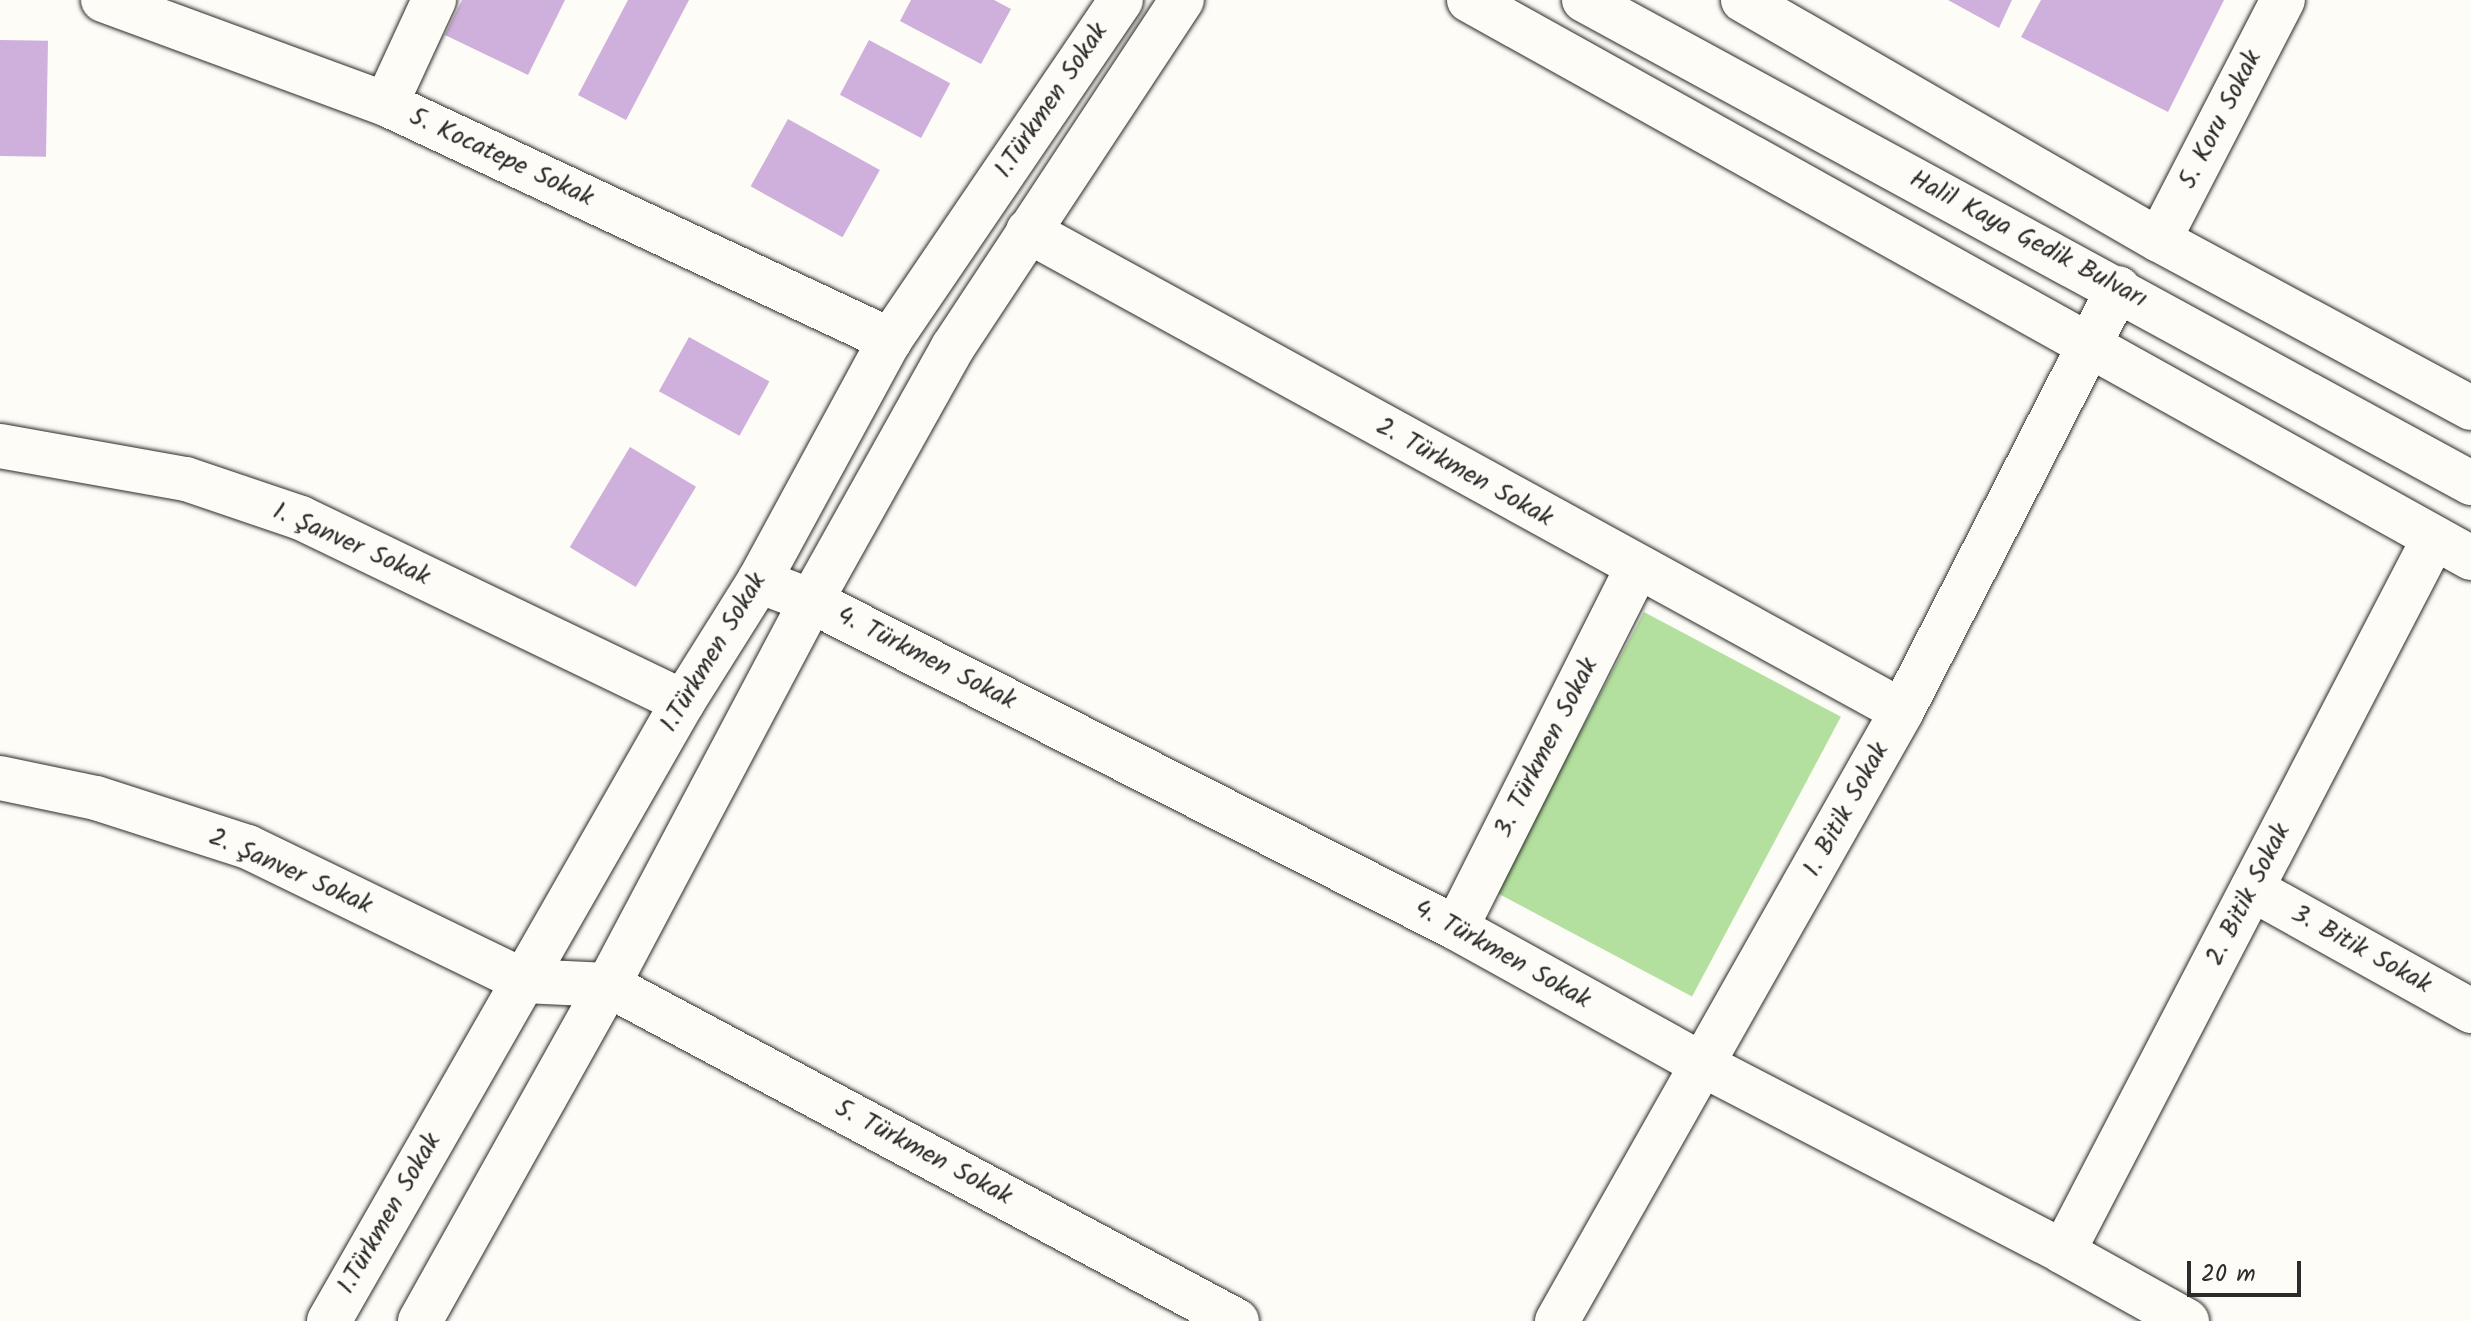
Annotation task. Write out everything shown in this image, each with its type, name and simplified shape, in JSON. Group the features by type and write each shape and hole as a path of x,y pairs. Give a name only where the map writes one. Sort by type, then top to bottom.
{"main road":[{"name":"5. Kocatepe Sokak","path":"103,0 386,104 890,340"},
{"path":"386,104 434,0"},
{"name":"1.Türkmen Sokak","path":"329,1321 683,702 759,581 890,340 1121,0"},
{"name":"1.Türkmen Sokak","path":"420,1321 608,985 811,601 953,347 1182,0"},
{"path":"1469,0 2453,548"},
{"name":"Halil Kaya Gedik Bulvarı","path":"1584,0 2118,288 2471,483"},
{"path":"1743,0 2159,240 2471,408"},
{"name":"5. Koru Sokak","path":"2159,240 2283,0"},
{"name":"2. Türkmen Sokak","path":"1028,231 1902,711"},
{"name":"1. Bitik Sokak","path":"1557,1321 1902,711 2118,288"},
{"name":"1. Şanver Sokak","path":"0,446 186,479 301,518 683,702"},
{"name":"2. Bitik Sokak","path":"2063,1252 2252,889 2453,548"},
{"name":"3. Türkmen Sokak","path":"1456,928 1637,568"},
{"name":"4. Türkmen Sokak","path":"759,581 811,601 1456,928 1703,1065 2063,1252 2187,1321"},
{"name":"2. Şanver Sokak","path":"0,778 96,798 248,847 524,981"},
{"name":"3. Bitik Sokak","path":"2252,889 2471,1011"},
{"path":"524,981 608,985"},
{"name":"5. Türkmen Sokak","path":"608,985 1237,1321"}],"green space":[{"path":"1644,612 1841,717 1692,997 1495,892"}],"building":[{"path":"462,0 565,0 528,75 445,35"},
{"path":"628,0 689,0 626,120 578,95"},
{"path":"911,0 994,0 1011,9 981,64 900,21"},
{"path":"1948,0 2012,0 1999,28"},
{"path":"2041,0 2224,0 2168,112 2021,37"},
{"path":"0,40 48,41 46,157 0,156"},
{"path":"869,40 950,83 921,138 840,95"},
{"path":"788,119 880,170 843,237 751,186"},
{"path":"689,337 769,382 739,436 659,391"},
{"path":"630,447 696,487 636,587 570,547"}]}
